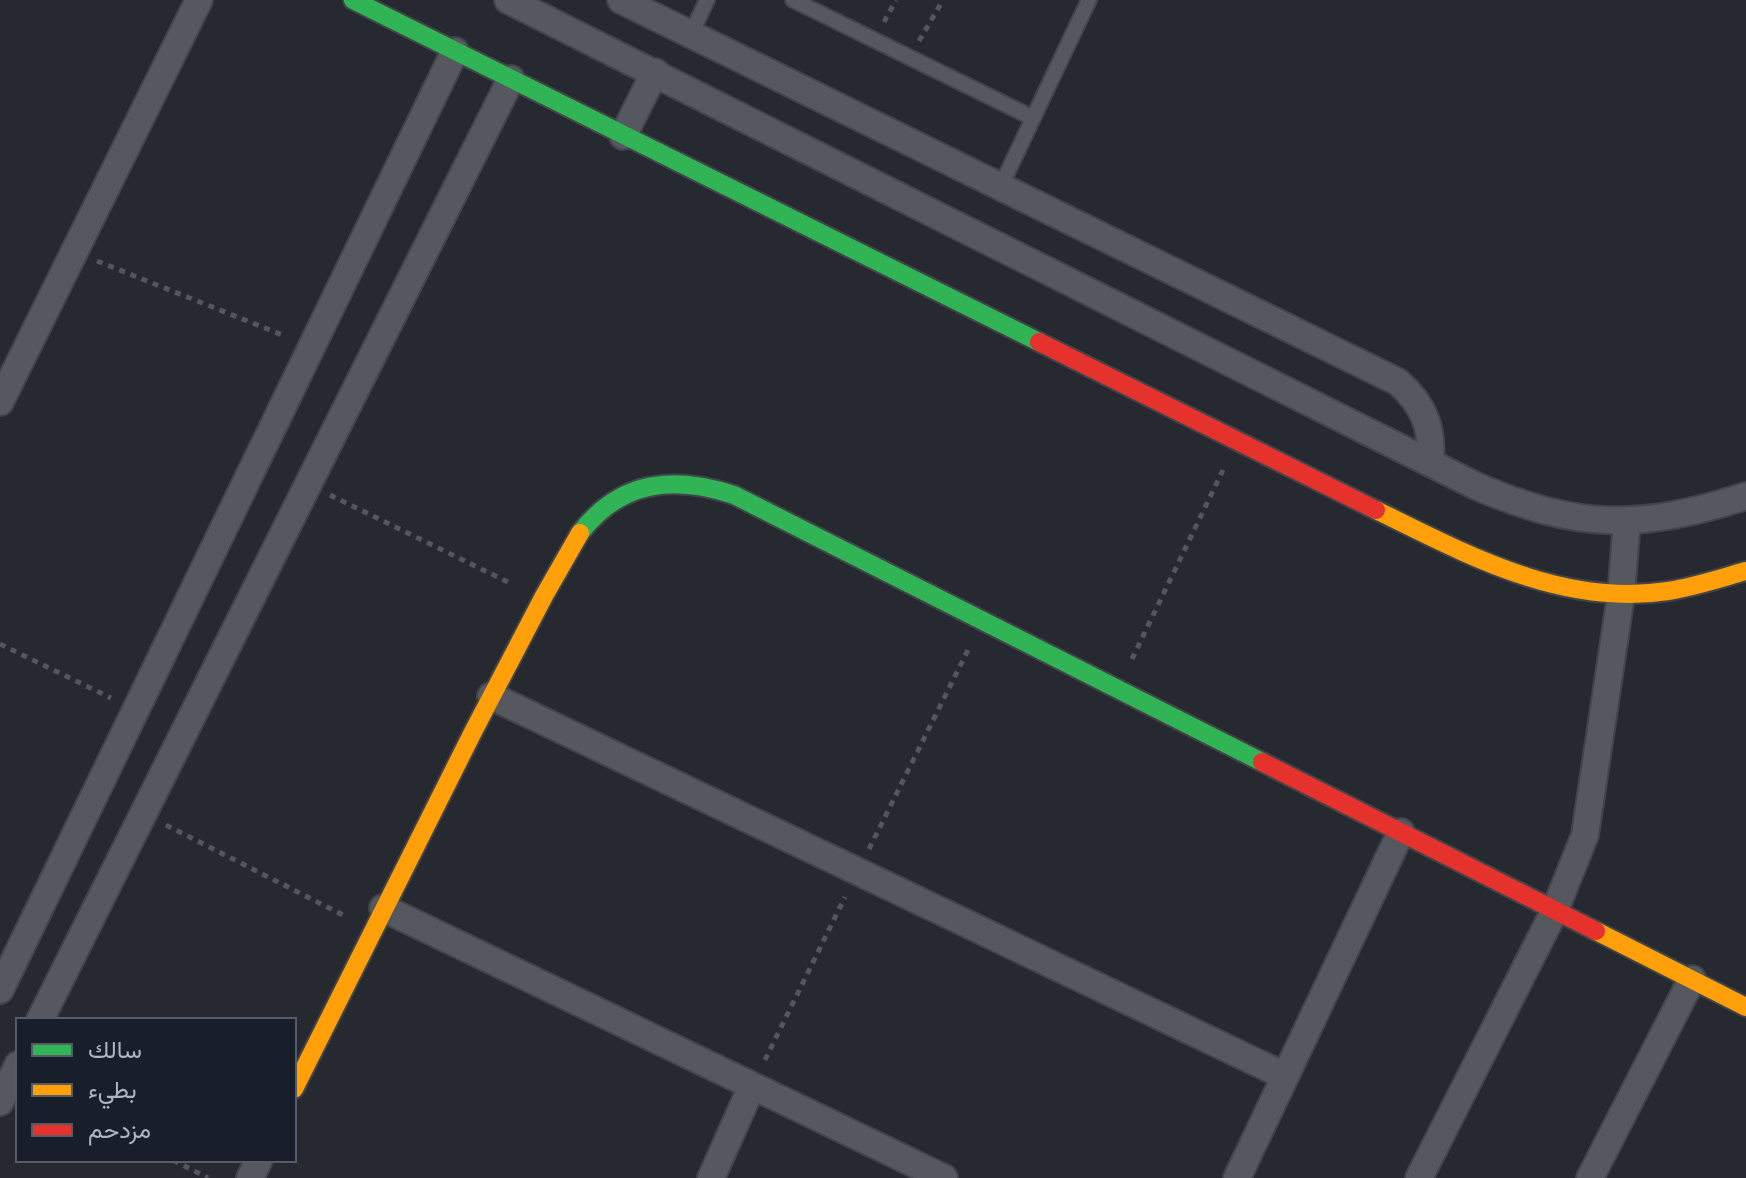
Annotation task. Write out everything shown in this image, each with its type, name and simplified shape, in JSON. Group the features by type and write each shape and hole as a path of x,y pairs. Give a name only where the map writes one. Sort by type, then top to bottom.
{"street":[{"path":"0,402 199,0"},
{"path":"353,0 1237,441 1501,569 1558,587 1621,595 1670,591 1746,571"},
{"path":"508,0 1476,486 1524,507 1575,518 1627,521 1668,517 1746,496"},
{"path":"621,0 1398,382 1415,397 1426,417 1432,439 1430,462"},
{"path":"0,990 455,51"},
{"path":"623,136 655,72"},
{"path":"41,1018 511,79"},
{"path":"296,1085 491,696 541,599 578,536 597,513 621,497 648,486 678,482 707,485 734,495 1692,979 1744,1000"},
{"path":"1419,1178 1555,910 1585,835 1621,595 1627,521"},
{"path":"491,696 1285,1076"},
{"path":"1237,1178 1401,832"},
{"path":"377,919 752,1086 944,1178"},
{"path":"1590,1178 1692,979"},
{"path":"0,1102 16,1069"},
{"path":"711,1178 752,1086"}],"lane":[{"path":"691,34 707,0"},
{"path":"793,0 1033,118"},
{"path":"1001,186 1089,0"}],"path":[{"path":"910,58 943,0"},
{"path":"75,253 312,347"},
{"path":"1118,689 1237,441"},
{"path":"308,484 541,599"},
{"path":"0,644 135,710"},
{"path":"144,814 377,919"},
{"path":"177,1162 208,1178"}],"traffic: fast":[{"path":"353,0 1039,342"},
{"path":"580,533 613,502 631,492 650,487 690,485 734,495 1262,762"}],"traffic: slow":[{"path":"1376,510 1481,560 1553,584 1591,591 1629,594 1668,591 1746,571"},
{"path":"296,1085 473,732 580,533"},
{"path":"1596,931 1746,1007"}],"traffic: jam":[{"path":"1039,342 1376,510"},
{"path":"1262,762 1596,931"}]}
